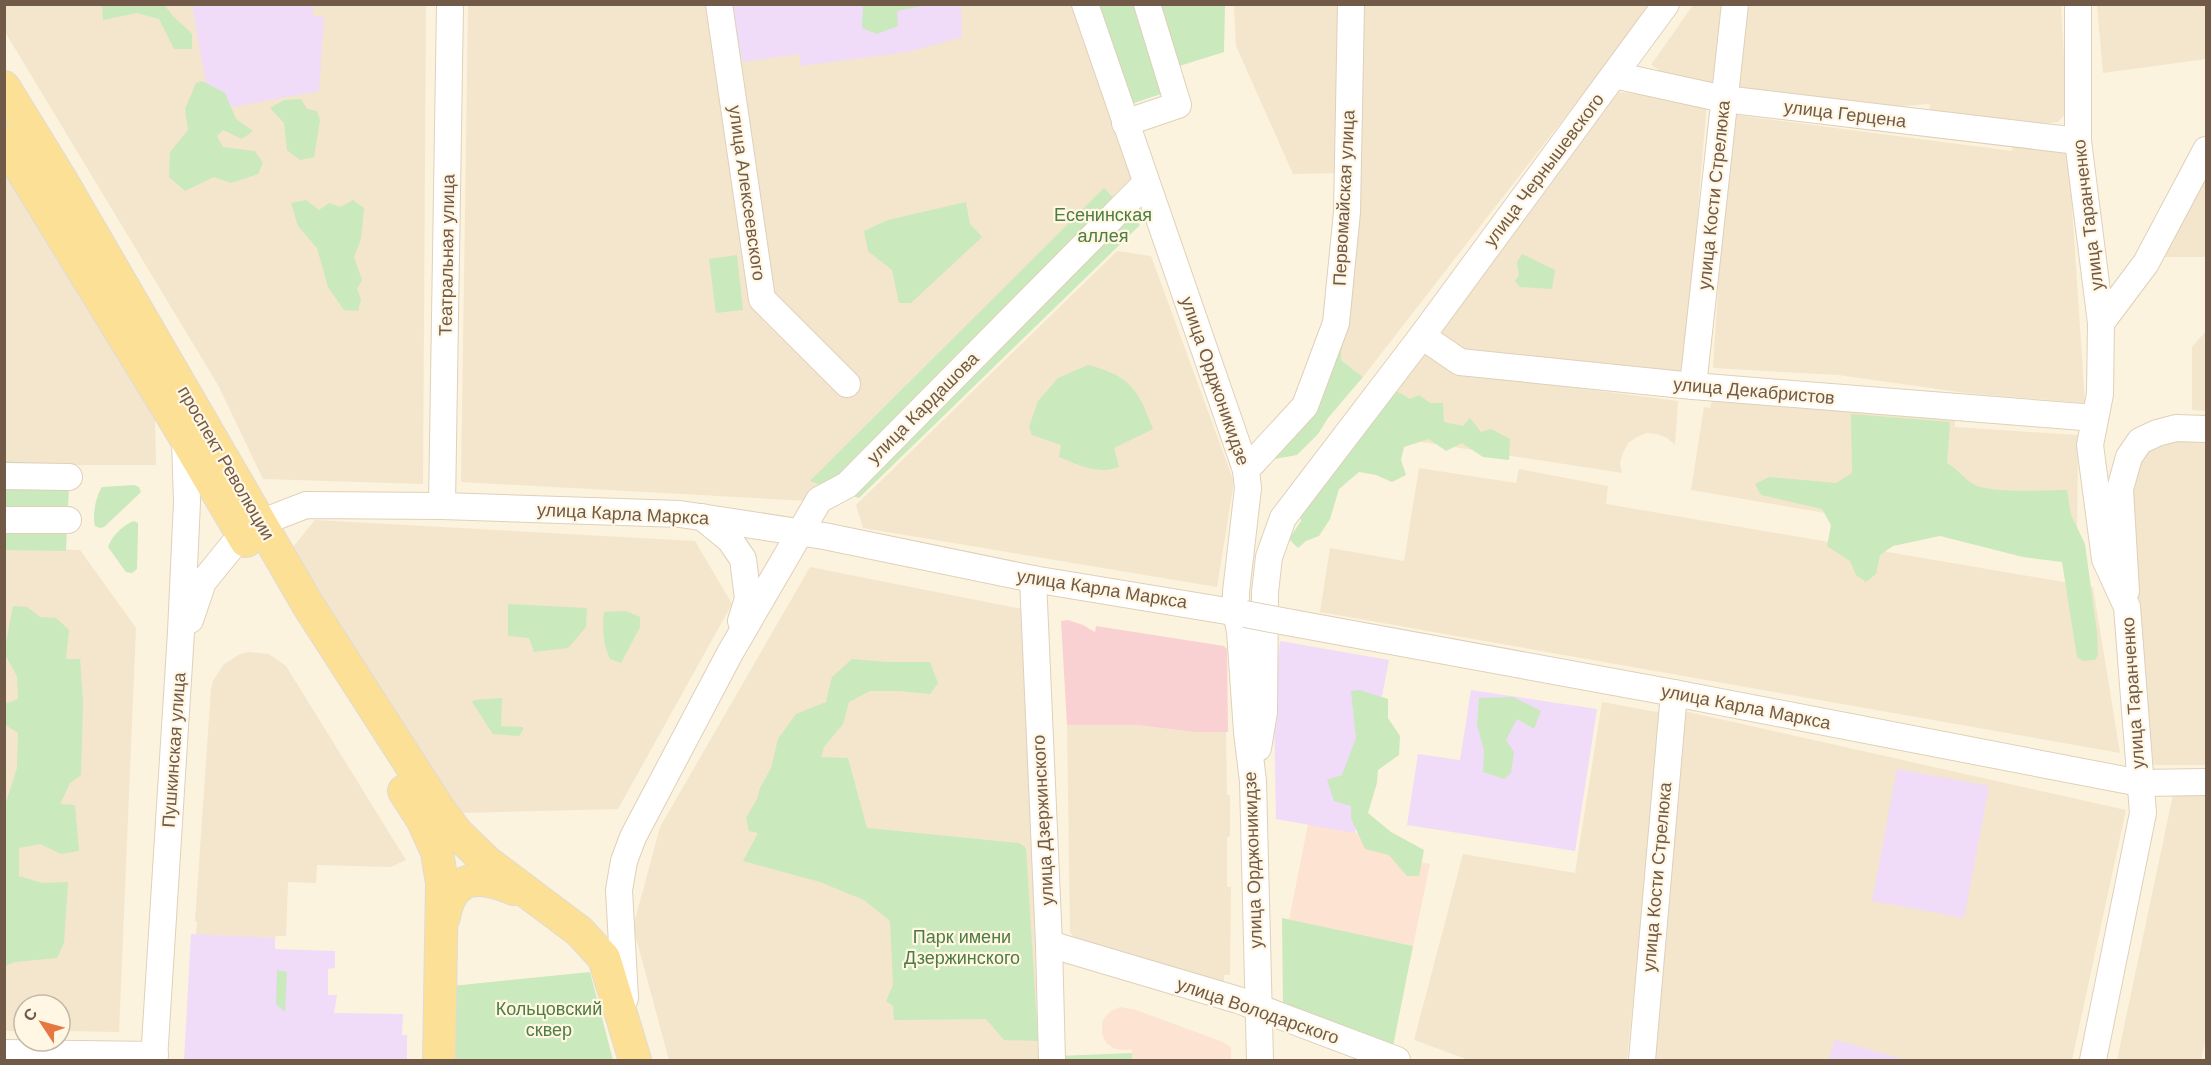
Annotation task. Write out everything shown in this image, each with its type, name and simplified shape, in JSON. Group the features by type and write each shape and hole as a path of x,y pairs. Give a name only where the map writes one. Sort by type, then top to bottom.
{"main road":[{"name":"проспект Революции","path":"4,87 87,223 251,528 291,615 422,819 447,842"},
{"name":"проспект Революции","path":"4,141 185,440 251,528"},
{"path":"439,1060 442,883 447,842 487,862 579,931 604,958 632,1048"},
{"path":"441,928 447,901 454,890 464,883 478,879 495,881 529,895"}],"street":[{"name":"Театральная улица","path":"442,506 450,4"},
{"name":"улица Алексеевского","path":"719,4 762,299 847,384"},
{"name":"улица Орджоникидзе","path":"1085,4 1246,471 1248,488 1236,592 1240,613 1247,732 1253,781 1260,1060"},
{"path":"1125,123 1178,105 1148,4"},
{"name":"Первомайская улица","path":"1246,471 1305,406 1336,322 1347,212 1351,4"},
{"name":"улица Чернышевского","path":"1253,781 1264,712 1265,592 1269,557 1283,518 1422,336 1666,4"},
{"name":"улица Кости Стрелюка","path":"1693,386 1735,4"},
{"name":"улица Таранченко","path":"2078,4 2078,141 2101,323 2100,394 2090,445 2104,559 2127,607 2143,813 2093,1060"},
{"name":"улица Герцена","path":"1614,75 1724,99 2078,141"},
{"path":"2101,323 2146,263 2206,150"},
{"name":"улица Кардашова","path":"632,1048 620,917 619,890 624,861 648,807 730,653 800,531 819,500 847,485 1146,183"},
{"name":"улица Декабристов","path":"1422,336 1460,362 1693,386 2095,417"},
{"path":"2127,607 2120,489 2129,457 2140,441 2157,432 2176,428 2206,429"},
{"name":"Пушкинская улица","path":"154,1058 180,651 187,502 185,440"},
{"path":"4,476 69,477"},
{"name":"улица Карла Маркса","path":"180,651 202,582 251,528 306,505 442,506 680,514 800,531 1033,579 1240,613 1674,693 2140,783 2206,782"},
{"name":"улица Кардашова","path":"701,517 730,540 743,560 748,599 730,653"},
{"path":"4,520 68,520"},
{"name":"улица Дзержинского","path":"1033,579 1050,944 1052,1060"},
{"name":"улица Кости Стрелюка","path":"1642,1060 1674,693"},
{"name":"улица Володарского","path":"1050,944 1238,1000 1397,1060"},
{"path":"4,1053 154,1058"}],"shaded area":[{"path":"5,5 426,5 423,484 263,479 218,385 5,32"},
{"path":"192,5 313,5 313,16 324,17 319,91 211,111"},
{"path":"468,5 1071,5 1134,187 827,502 461,482"},
{"path":"730,5 961,5 962,37 908,52 801,66 799,54 743,62"},
{"path":"1234,5 1343,5 1342,173 1293,174 1236,46"},
{"path":"1360,5 1652,5 1363,377 1341,360"},
{"path":"1693,5 1721,5 1714,83 1675,80 1651,65"},
{"path":"1739,5 2061,5 2067,112 2058,122 2023,126 1929,113 1930,104 1877,108 1729,89"},
{"path":"2097,5 2206,5 2206,59 2103,73"},
{"path":"1618,92 1707,102 1684,374 1453,350 1437,338"},
{"path":"1729,114 2012,151 2014,137 2068,146 2085,403 1966,393 1838,375 1713,368"},
{"path":"2206,162 2206,257 2164,257 2170,232"},
{"path":"4,170 155,412 156,465 70,465 5,461"},
{"path":"1117,251 1151,256 1234,482 1217,587 863,528 856,505"},
{"path":"2206,331 2206,411 2192,410 2192,347"},
{"path":"1425,352 1453,372 1678,401 1675,445 1667,438 1657,434 1647,433 1637,437 1628,443 1623,453 1620,463 1622,473 1357,432"},
{"path":"1712,400 1955,417 1955,427 2078,435 2077,556 1691,490 1704,407 1710,408"},
{"path":"2206,439 2206,765 2153,765 2123,515 2145,449 2166,442"},
{"path":"1419,468 1516,483 1519,469 1608,486 1606,504 2093,587 2120,753 1320,612 1330,548 1404,561"},
{"path":"315,520 695,541 732,604 618,809 461,813 289,552"},
{"path":"6,549 80,550 136,628 119,1032 72,1031 72,993 12,993 12,1031 5,1031"},
{"path":"810,567 1027,610 1038,1060 669,1060 633,927 660,827"},
{"path":"1068,620 1095,632 1096,626 1224,646 1227,649 1228,732 1194,732 1136,725 1067,725 1061,621"},
{"path":"1280,641 1389,660 1355,833 1276,819 1274,707"},
{"path":"249,652 269,654 286,666 406,860 391,867 317,865 316,883 288,882 286,936 275,938 196,935 197,922 195,921 211,689 223,665 240,654"},
{"path":"1471,690 1597,709 1575,851 1407,825 1418,754 1460,760"},
{"path":"1602,702 1662,713 1627,1060 1469,1060 1414,1040 1463,854 1575,873"},
{"path":"1684,711 2126,810 2072,1060 1650,1060"},
{"path":"1067,725 1136,725 1194,732 1226,732 1227,795 1230,795 1227,887 1231,887 1230,975 1224,975 1224,981 1082,948 1070,932"},
{"path":"1897,769 1989,786 1964,918 1872,901"},
{"path":"2174,790 2206,795 2206,1038 2201,1060 2117,1060"},
{"path":"1308,824 1413,844 1410,860 1430,864 1413,946 1289,920"},
{"path":"191,934 275,938 275,949 335,951 335,968 328,969 328,995 337,995 334,1013 403,1014 402,1035 407,1035 407,1060 184,1060"},
{"path":"1120,1007 1136,1010 1223,1042 1231,1047 1231,1060 1132,1060 1132,1049 1115,1049 1107,1044 1102,1034 1102,1022 1105,1017"},
{"path":"1835,1040 1907,1060 1828,1060"}],"green space":[{"path":"102,5 164,5 192,34 192,49 174,49 159,19 137,13 103,20"},
{"path":"863,5 927,5 897,11 898,26 877,34 862,28"},
{"path":"1097,5 1141,5 1167,92 1131,104"},
{"path":"1154,5 1225,5 1224,52 1173,68"},
{"path":"202,81 225,93 236,119 253,131 242,139 223,130 217,136 223,147 255,151 263,163 258,174 231,183 214,177 185,191 169,177 170,152 188,130 185,109 196,83"},
{"path":"301,99 307,109 317,111 320,120 314,157 300,160 287,150 284,123 270,108 284,100"},
{"name":"Есенинская аллея","path":"1104,188 1140,225 859,498 810,481"},
{"path":"306,200 319,210 329,203 340,207 353,200 364,208 361,239 354,257 362,280 357,289 361,299 358,311 344,310 328,287 317,248 298,226 291,203"},
{"path":"966,202 970,224 982,237 911,303 899,303 892,270 868,251 864,231 888,220"},
{"path":"1522,254 1555,270 1552,289 1520,287 1515,281 1519,275 1517,262"},
{"path":"737,255 743,310 716,313 709,259"},
{"path":"1343,324 1341,360 1363,377 1328,418 1318,434 1297,455 1263,461"},
{"path":"1088,365 1114,374 1131,386 1143,404 1153,429 1114,448 1119,467 1104,470 1089,468 1059,457 1061,445 1032,435 1029,427 1038,401 1058,378"},
{"path":"1396,391 1410,399 1419,395 1430,403 1443,403 1444,422 1463,426 1470,418 1481,432 1491,429 1510,439 1509,460 1483,457 1462,443 1446,451 1429,439 1404,447 1401,460 1406,475 1392,482 1376,475 1359,472 1339,489 1330,519 1319,536 1306,541 1298,548 1289,539 1301,521 1300,509"},
{"path":"1851,414 1950,422 1947,463 1969,482 1981,487 2004,490 2067,490 2071,515 2085,544 2097,632 2098,655 2095,660 2083,661 2077,657 2062,562 2023,557 1940,536 1893,546 1880,555 1876,574 1866,582 1856,575 1850,561 1827,546 1831,525 1822,509 1761,495 1755,484 1769,477 1836,483 1852,473"},
{"path":"5,461 70,465 66,551 5,550"},
{"path":"134,485 139,487 141,492 104,527 95,526 95,506 102,487"},
{"path":"134,521 138,523 137,569 132,573 126,572 108,547 118,531"},
{"path":"508,604 587,608 586,627 568,648 534,652 529,638 508,636"},
{"path":"13,606 27,607 40,617 56,618 69,630 66,659 80,659 83,702 81,775 70,783 60,804 75,805 79,851 61,854 40,844 19,848 19,876 42,883 68,882 64,943 57,958 15,962 5,966 5,805 17,768 18,733 4,724 5,704 18,699 17,676 4,653"},
{"path":"626,611 640,617 640,627 621,663 610,659 606,647 604,612"},
{"name":"Парк имени Дзержинского","path":"852,659 930,662 938,683 930,694 870,691 849,702 843,724 824,747 821,757 848,758 867,828 1019,843 1026,848 1038,1041 1004,1040 986,1019 894,1020 893,1006 886,1001 893,985 890,921 864,900 820,882 743,861 758,833 749,831 746,818 771,768 778,739 796,714 826,702 832,677"},
{"path":"1360,690 1388,699 1388,718 1400,736 1399,755 1378,770 1377,783 1368,813 1391,832 1424,850 1419,876 1407,876 1389,855 1365,849 1351,818 1351,806 1334,801 1327,780 1342,775 1356,738 1351,691"},
{"path":"1513,697 1541,711 1534,729 1517,719 1506,740 1514,752 1511,773 1504,779 1483,772 1484,751 1477,724 1479,698"},
{"path":"502,698 501,726 523,727 519,736 493,734 472,702"},
{"path":"1282,918 1413,946 1393,1046 1283,1008"},
{"path":"277,970 287,972 285,1012 276,1004"},
{"name":"Кольцовский сквер","path":"590,972 613,1060 451,1060 452,986"},
{"path":"1132,1053 1132,1060 1058,1060 1058,1056"}]}
